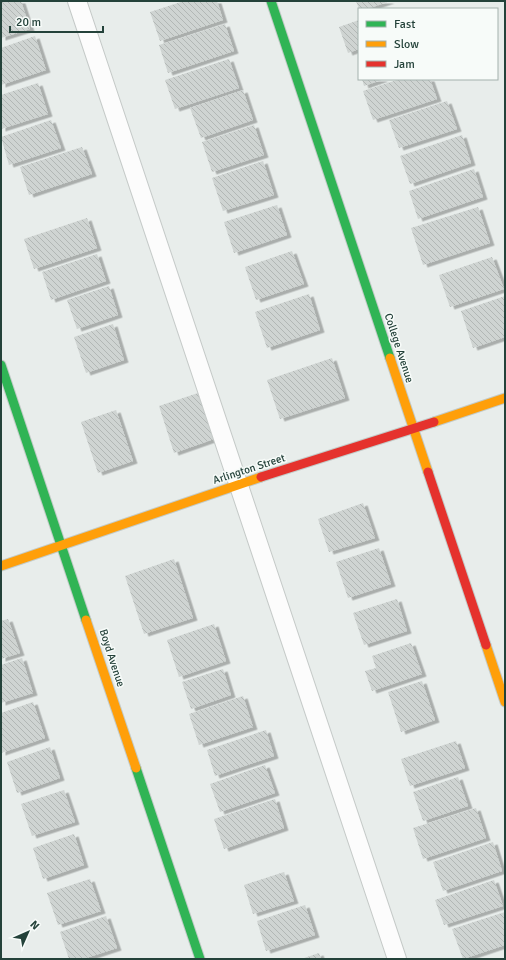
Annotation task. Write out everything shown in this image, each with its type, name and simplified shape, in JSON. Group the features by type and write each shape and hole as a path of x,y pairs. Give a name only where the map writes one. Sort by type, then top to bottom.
{"street":[{"name":"College Avenue","path":"271,1 505,702"},
{"name":"Boyd Avenue","path":"1,365 200,959"},
{"name":"Arlington Street","path":"1,566 240,484 414,429 505,398"}],"lane":[{"path":"76,1 240,484 397,959"}],"building":[{"path":"1,1 21,1 30,29 1,38"},
{"path":"184,1 217,1 223,20 160,41 150,12"},
{"path":"356,1 390,1 370,8 359,8"},
{"path":"358,20 358,49 348,53 339,27"},
{"path":"225,24 234,51 168,73 159,45"},
{"path":"35,36 46,70 1,85 1,48"},
{"path":"229,59 239,88 175,109 165,80"},
{"path":"362,80 381,80 364,86"},
{"path":"397,80 430,80 437,99 373,120 363,91"},
{"path":"38,83 48,114 1,129 1,95"},
{"path":"243,90 253,120 201,138 190,108"},
{"path":"447,101 457,129 399,148 389,120"},
{"path":"51,120 61,148 9,165 1,137"},
{"path":"254,125 264,155 212,172 202,142"},
{"path":"462,135 471,163 410,184 400,156"},
{"path":"82,147 92,174 29,195 20,167"},
{"path":"263,161 274,195 223,211 212,178"},
{"path":"474,169 483,197 418,219 409,191"},
{"path":"277,205 287,235 234,253 224,222"},
{"path":"478,207 490,243 423,265 411,228"},
{"path":"87,218 97,248 34,269 24,239"},
{"path":"292,251 304,284 256,300 245,267"},
{"path":"97,254 106,281 51,300 42,272"},
{"path":"492,257 504,289 450,307 439,275"},
{"path":"109,286 118,315 77,329 67,300"},
{"path":"309,294 320,330 267,348 255,312"},
{"path":"505,296 505,337 473,348 461,311"},
{"path":"113,324 124,360 86,373 74,337"},
{"path":"332,358 345,398 280,419 267,380"},
{"path":"198,393 214,439 174,453 159,406"},
{"path":"116,410 133,461 98,473 81,422"},
{"path":"363,503 375,538 329,552 318,519"},
{"path":"379,548 391,584 348,598 336,562"},
{"path":"174,559 193,618 144,634 125,576"},
{"path":"397,599 407,631 364,645 353,613"},
{"path":"8,619 20,653 1,659 1,621"},
{"path":"214,624 226,661 179,677 167,640"},
{"path":"411,643 422,674 372,691 365,671 376,668 372,656"},
{"path":"22,658 33,693 1,703 1,665"},
{"path":"223,669 231,695 191,709 182,682"},
{"path":"422,681 435,720 401,732 388,692"},
{"path":"243,696 253,727 199,745 189,714"},
{"path":"33,702 45,738 1,753 1,713"},
{"path":"266,730 274,756 215,776 207,750"},
{"path":"456,741 465,768 410,786 401,759"},
{"path":"50,747 60,778 17,793 7,762"},
{"path":"265,765 275,793 220,812 210,784"},
{"path":"458,777 468,806 423,821 413,792"},
{"path":"64,790 75,822 32,836 21,804"},
{"path":"275,799 284,828 224,849 214,819"},
{"path":"476,808 486,838 423,859 413,828"},
{"path":"74,834 84,865 43,879 33,848"},
{"path":"493,842 502,871 443,891 433,862"},
{"path":"284,872 294,901 253,914 244,885"},
{"path":"90,879 101,911 58,925 47,893"},
{"path":"494,880 503,906 444,925 435,900"},
{"path":"305,905 315,935 266,951 257,921"},
{"path":"505,912 505,945 463,959 452,929"},
{"path":"106,916 117,948 83,959 69,959 60,932"},
{"path":"319,953 321,959 301,959"}],"traffic: fast":[{"path":"271,1 390,358"},
{"path":"1,365 86,620"},
{"path":"136,768 200,959"}],"traffic: slow":[{"path":"390,358 428,472"},
{"path":"434,422 505,398"},
{"path":"1,566 261,477"},
{"path":"86,620 136,768"},
{"path":"486,645 505,702"}],"traffic: jam":[{"path":"261,477 434,422"},
{"path":"428,472 486,645"}]}
